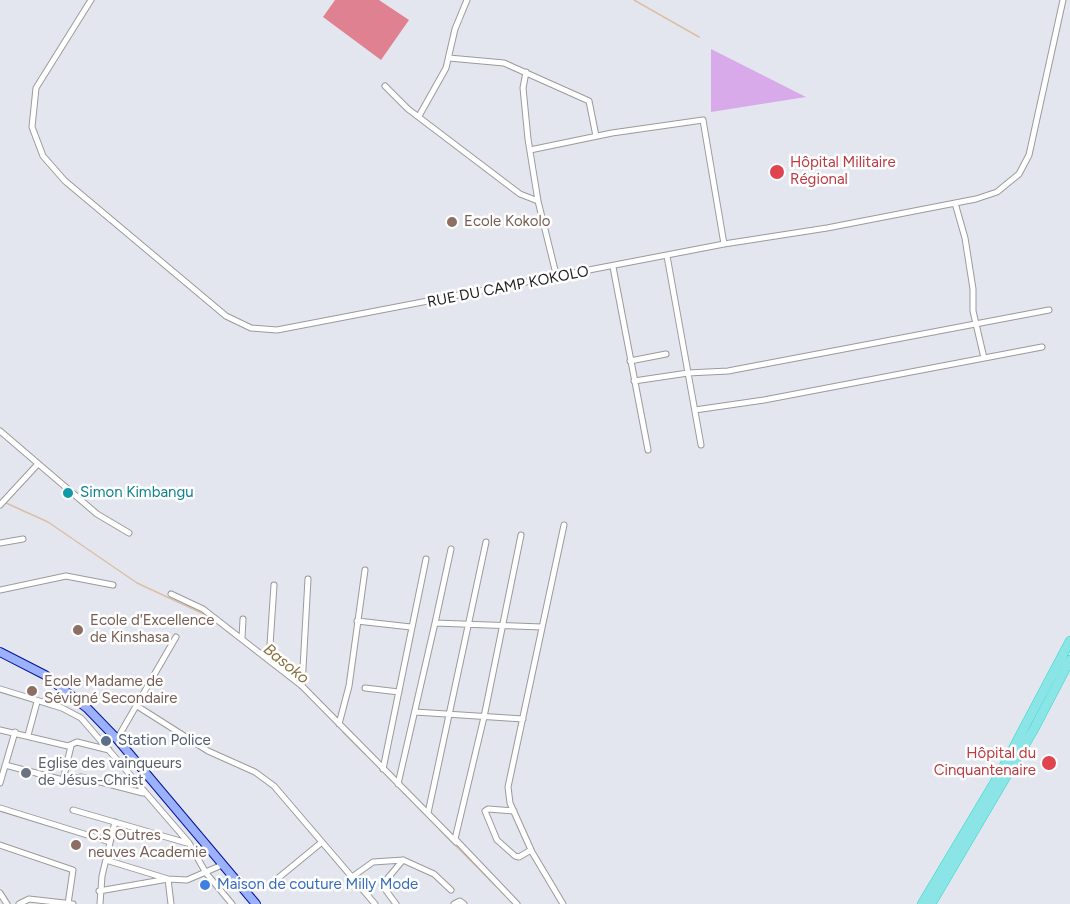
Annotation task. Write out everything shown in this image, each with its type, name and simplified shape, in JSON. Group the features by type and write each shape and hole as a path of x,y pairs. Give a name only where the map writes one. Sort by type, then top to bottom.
{"highway":[{"path":"922,904 999,775 1070,641"},
{"path":"931,904 1034,729 1070,660"}],"main road":[{"path":"0,652 36,669 64,688 117,739 256,904"}],"street":[{"name":"RUE DU CAMP KOKOLO","path":"92,0 36,88 32,115 36,141 53,170 226,316 251,328 293,329 724,244 955,203 997,192 1013,180 1027,162 1041,108 1063,0"},
{"path":"419,116 441,78 449,58 454,29 467,0"},
{"path":"449,58 504,63 589,101 596,136"},
{"path":"526,72 523,88 530,150 538,201 557,278"},
{"path":"385,86 408,109 520,194 538,201"},
{"path":"530,150 596,136 703,120 724,244"},
{"path":"955,203 965,238 976,324 984,358"},
{"path":"667,256 701,445"},
{"path":"613,267 648,450"},
{"path":"634,381 688,373 728,371 1048,310"},
{"path":"695,410 718,408 1042,348"},
{"path":"630,361 666,354"},
{"path":"0,431 97,514 129,533"},
{"path":"0,505 37,465"},
{"path":"563,904 531,850 514,812 508,787 564,525"},
{"path":"456,843 521,535"},
{"path":"0,543 23,539"},
{"path":"428,813 486,542"},
{"path":"398,784 451,549"},
{"path":"383,768 426,559"},
{"path":"339,724 349,686 365,570"},
{"path":"0,590 66,576 113,585"},
{"path":"303,686 308,579"},
{"path":"269,660 274,585"},
{"path":"171,594 203,609 303,686 517,904"},
{"path":"242,638 243,619"},
{"path":"357,621 411,627"},
{"path":"435,623 542,627"},
{"path":"117,739 176,637"},
{"path":"365,688 399,692"},
{"path":"0,689 76,714 189,843 206,873 231,904"},
{"path":"28,735 37,702"},
{"path":"137,706 208,751 255,772 274,786 375,904"},
{"path":"415,712 523,719"},
{"path":"0,730 71,746"},
{"path":"0,783 15,732"},
{"path":"63,780 71,746 77,742 110,751"},
{"path":"0,754 7,756"},
{"path":"5,765 63,780 81,777 144,794"},
{"path":"0,808 110,842"},
{"path":"514,812 488,809 485,811 497,840 516,857 531,850"},
{"path":"73,810 189,843"},
{"path":"100,904 99,891 115,822"},
{"path":"277,879 322,842"},
{"path":"0,845 73,870 68,904"},
{"path":"106,860 168,879"},
{"path":"352,877 373,862 403,860 434,874 451,890"},
{"path":"396,904 382,885 403,860"},
{"path":"99,891 168,879 187,880 222,865"},
{"path":"168,879 171,904"},
{"path":"0,893 7,904"},
{"path":"19,904 29,899 73,904"},
{"path":"454,904 460,901 465,904"}],"shaded area":[{"path":"335,0 379,0 409,20 381,60 323,17"},
{"path":"711,49 806,97 711,112"}],"waterway":[{"path":"634,0 699,37"},
{"name":"Basoko","path":"6,503 48,522 137,583 208,616"},
{"name":"Basoko","path":"343,732 365,754"},
{"name":"Basoko","path":"440,830 505,895"}],"place":[{"name":"Hôpital Militaire Régional","path":"777,172"},
{"name":"Ecole Kokolo","path":"452,222"},
{"name":"Simon Kimbangu","path":"68,493"},
{"name":"Ecole d'Excellence de Kinshasa","path":"78,630"},
{"name":"Ecole Madame de Sévigné Secondaire","path":"32,691"},
{"name":"Station Police","path":"106,741"},
{"name":"Hôpital du Cinquantenaire","path":"1049,763"},
{"name":"Eglise des vainqueurs de Jésus-Christ","path":"26,773"},
{"name":"C.S Outres neuves Academie","path":"76,845"},
{"name":"Maison de couture Milly Mode","path":"205,885"}]}
